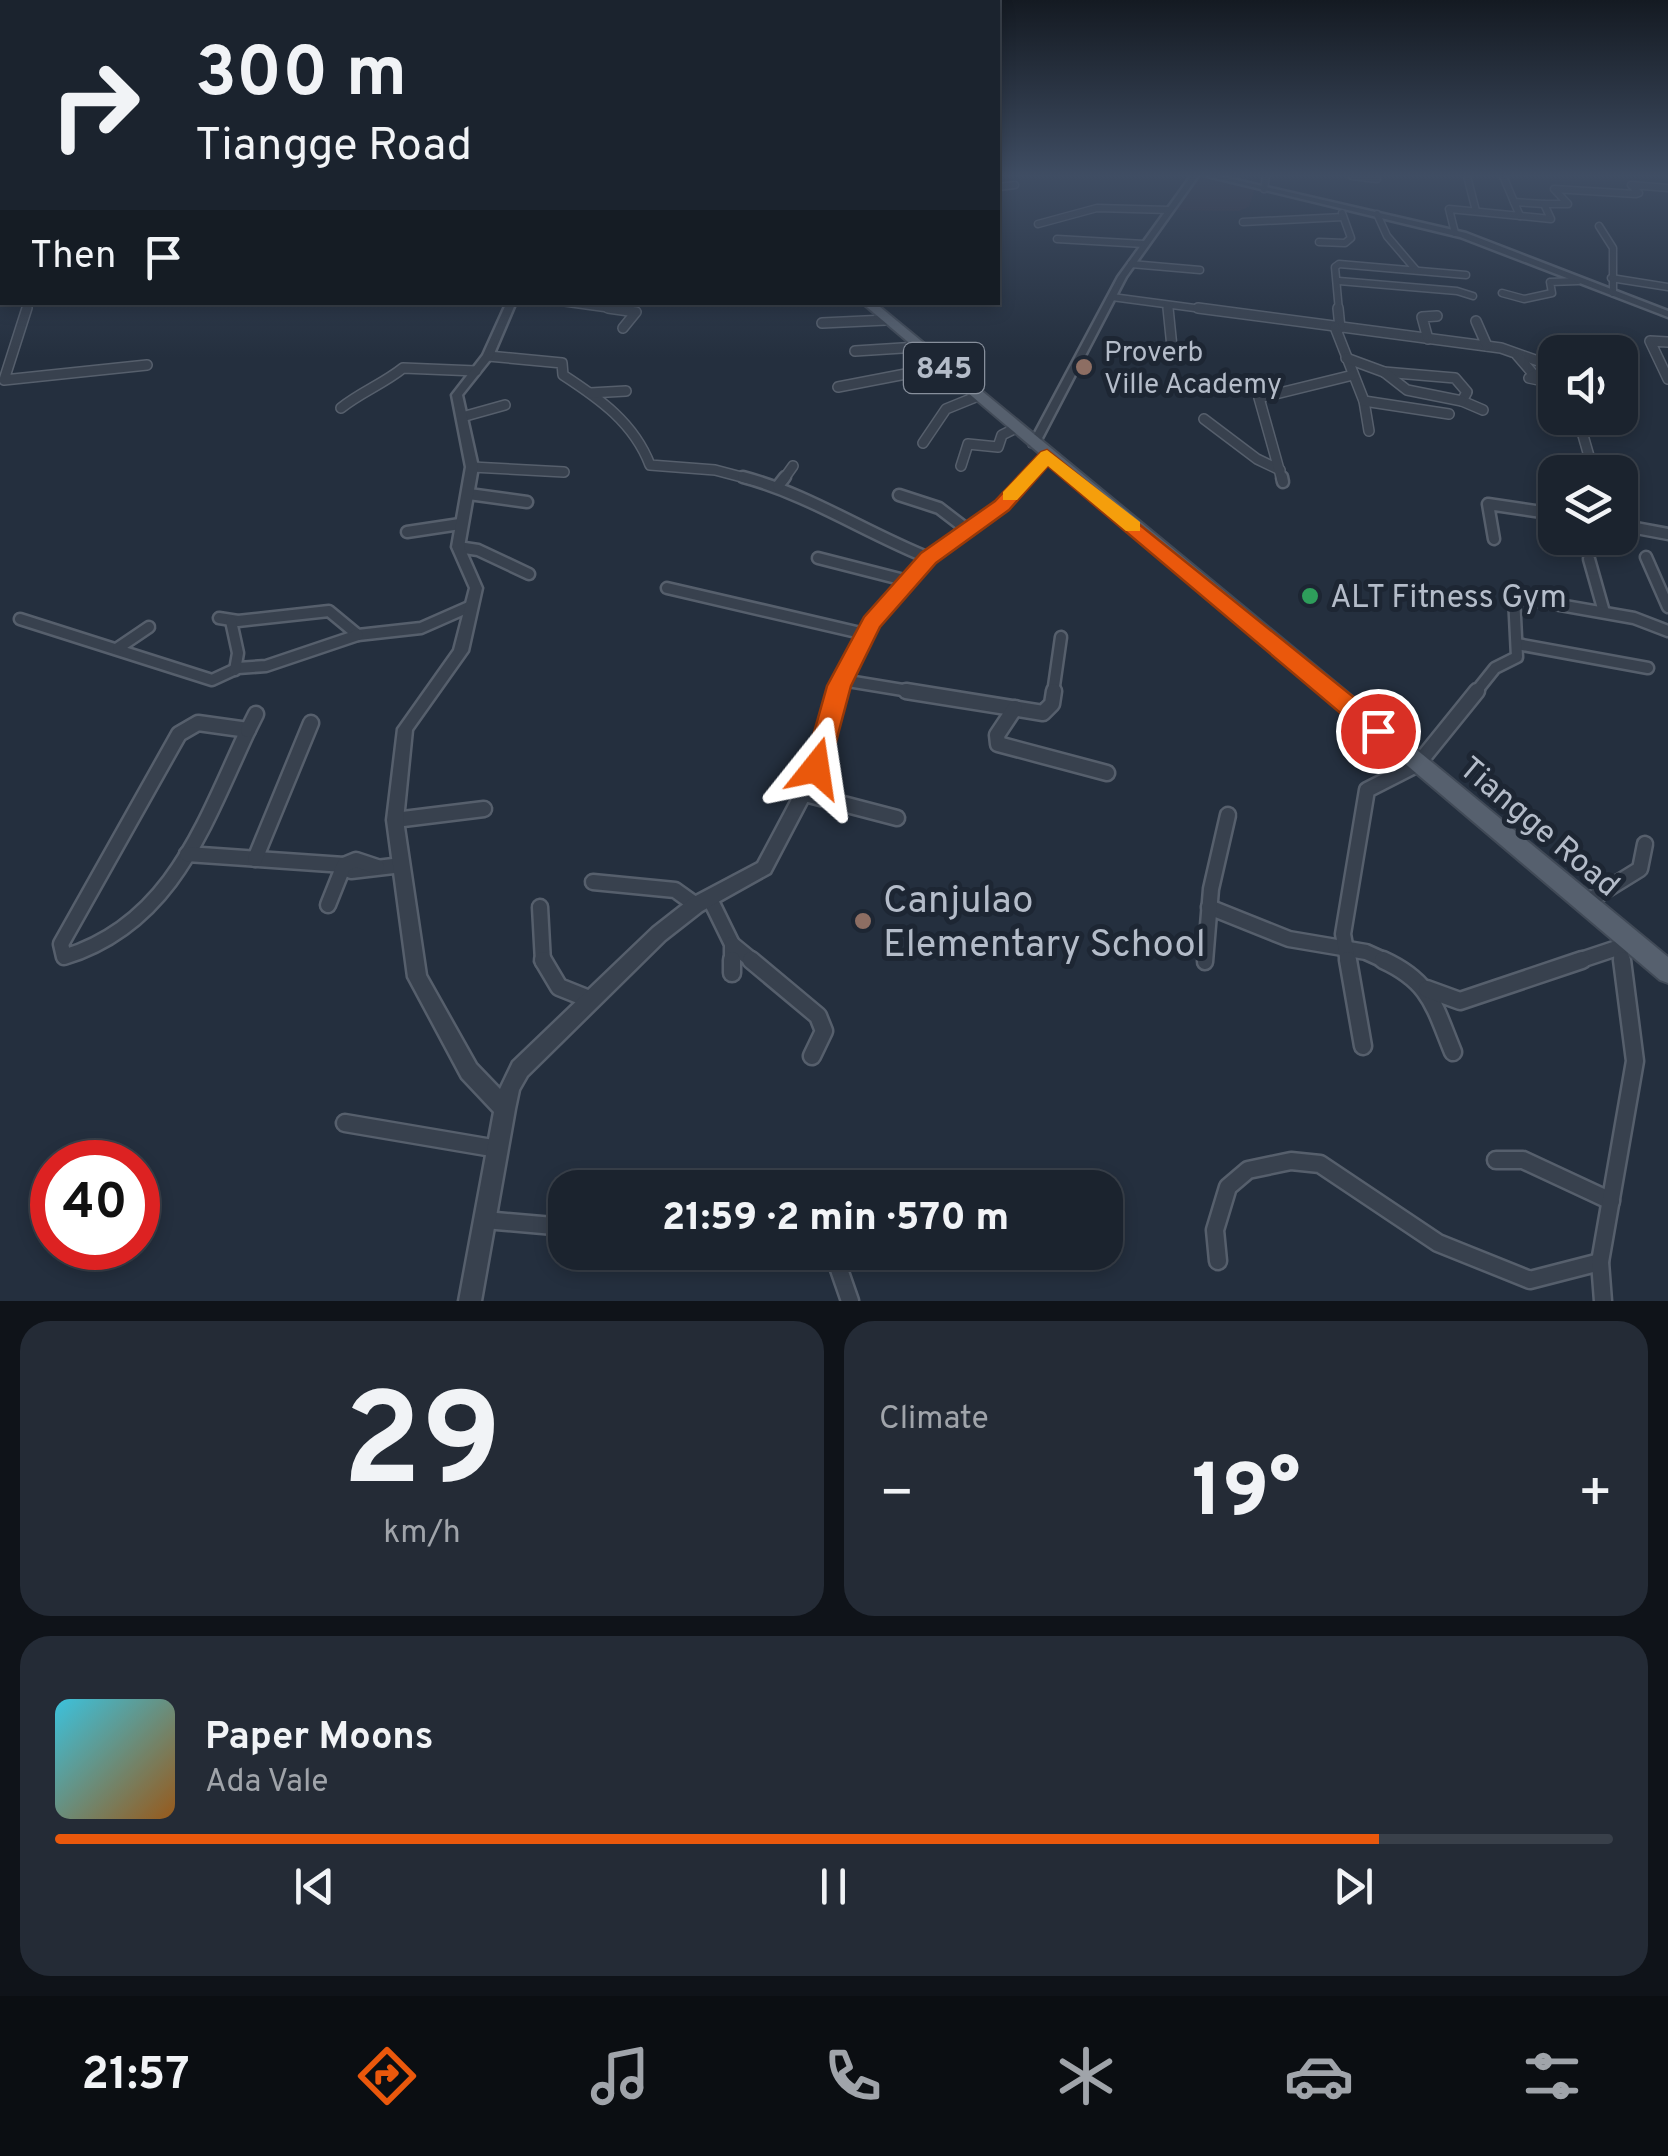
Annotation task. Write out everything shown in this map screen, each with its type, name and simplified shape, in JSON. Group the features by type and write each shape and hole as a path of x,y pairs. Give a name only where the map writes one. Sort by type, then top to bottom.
{"main road":[{"name":"Tiangge Road","path":"869,305 1585,903 1623,942 1668,972"}],"street":[{"path":"470,1301 505,1109 520,1069 590,1000 703,902 764,868 805,794 842,680 864,634 929,558 1002,506 1041,450 1112,297 1149,237"},
{"path":"1319,242 1345,242 1351,237"},
{"path":"1388,237 1416,270"},
{"path":"1465,237 1668,314"},
{"path":"1606,237 1613,248 1613,293"},
{"path":"1057,240 1144,244"},
{"path":"1130,264 1200,270"},
{"path":"1369,431 1364,401 1338,328 1336,267 1340,264 1466,275"},
{"path":"1611,278 1668,287"},
{"path":"1339,281 1456,291 1473,296"},
{"path":"1502,293 1524,299 1552,293 1550,282 1578,281"},
{"path":"1112,297 1486,346 1538,360"},
{"path":"27,305 4,380 147,365"},
{"path":"505,1109 469,1071 417,977 395,820 406,729 461,650 476,588 458,548 472,467 458,390 488,356 511,305"},
{"path":"584,305 636,312 624,328"},
{"path":"1168,307 1173,357"},
{"path":"1428,339 1422,317 1438,316"},
{"path":"822,324 886,320"},
{"path":"1476,320 1486,346"},
{"path":"1668,342 1650,341 1668,379"},
{"path":"855,350 918,346"},
{"path":"1514,352 1534,375"},
{"path":"1656,354 1668,356"},
{"path":"488,356 560,362 563,375 626,420 631,435 642,443 650,465 716,470 778,486 854,526 929,558"},
{"path":"1346,358 1384,372 1456,378 1468,392 1462,401"},
{"path":"838,387 916,372 937,362"},
{"path":"341,408 369,386 385,382 403,368 476,371"},
{"path":"1384,372 1388,381 1398,386 1483,410"},
{"path":"1284,482 1258,398 1352,375"},
{"path":"590,393 626,391"},
{"path":"923,443 946,409 978,396"},
{"path":"1364,401 1450,414"},
{"path":"462,417 505,405"},
{"path":"1204,418 1257,459 1280,470"},
{"path":"961,466 968,444 998,447 1002,445 1002,435 1016,428"},
{"path":"778,486 793,466"},
{"path":"472,467 564,472"},
{"path":"469,494 527,502"},
{"path":"899,495 939,508 969,532"},
{"path":"1494,539 1488,504 1538,511"},
{"path":"407,532 460,524"},
{"path":"1638,528 1668,534"},
{"path":"458,548 478,550 528,574"},
{"path":"1646,556 1668,607"},
{"path":"818,558 908,581"},
{"path":"1588,559 1604,612"},
{"path":"667,588 864,634"},
{"path":"1362,1046 1344,947 1366,790 1418,764 1496,668 1513,662 1517,644 1514,598 1604,612 1668,631"},
{"path":"20,619 205,679 266,666 358,635 421,628 471,606"},
{"path":"235,670 238,654 225,619 329,611 358,635"},
{"path":"118,648 148,627"},
{"path":"842,680 1043,712 1052,704 1061,638"},
{"path":"1517,644 1648,668"},
{"path":"1015,708 997,735 998,744 1107,772"},
{"path":"248,730 198,722 179,734 62,944 64,957 85,954 148,911 187,854 256,714"},
{"path":"255,859 311,722"},
{"path":"805,794 897,818"},
{"path":"395,820 484,809"},
{"path":"1204,964 1219,843 1228,815"},
{"path":"1585,903 1640,869 1645,844"},
{"path":"187,854 344,865 351,872 402,865"},
{"path":"328,905 344,865"},
{"path":"593,882 675,890 703,902 732,944 818,1016 823,1037 812,1056"},
{"path":"540,907 544,969 557,989 590,1000"},
{"path":"1209,907 1289,939 1344,947 1399,967 1426,988 1460,1001 1623,942 1635,1062 1600,1262 1604,1301"},
{"path":"732,944 732,973"},
{"path":"1426,988 1452,1052"},
{"path":"345,1123 498,1150"},
{"path":"1496,1160 1524,1160 1611,1201"},
{"path":"1218,1260 1215,1230 1228,1187 1248,1170 1292,1161 1320,1164 1438,1243 1530,1280 1600,1262"},
{"path":"485,1220 548,1226"},
{"path":"840,1270 850,1301"}],"slow traffic":[{"path":"1010,496 1047,456 1133,527"}],"place":[{"name":"Proverb Ville Academy","path":"1084,367"},
{"name":"ALT Fitness Gym","path":"1310,596"},
{"name":"Canjulao Elementary School","path":"863,921"}],"route":[{"path":"816,768 839,686 872,623 929,558 1002,506 1047,456 1378,731"}]}
